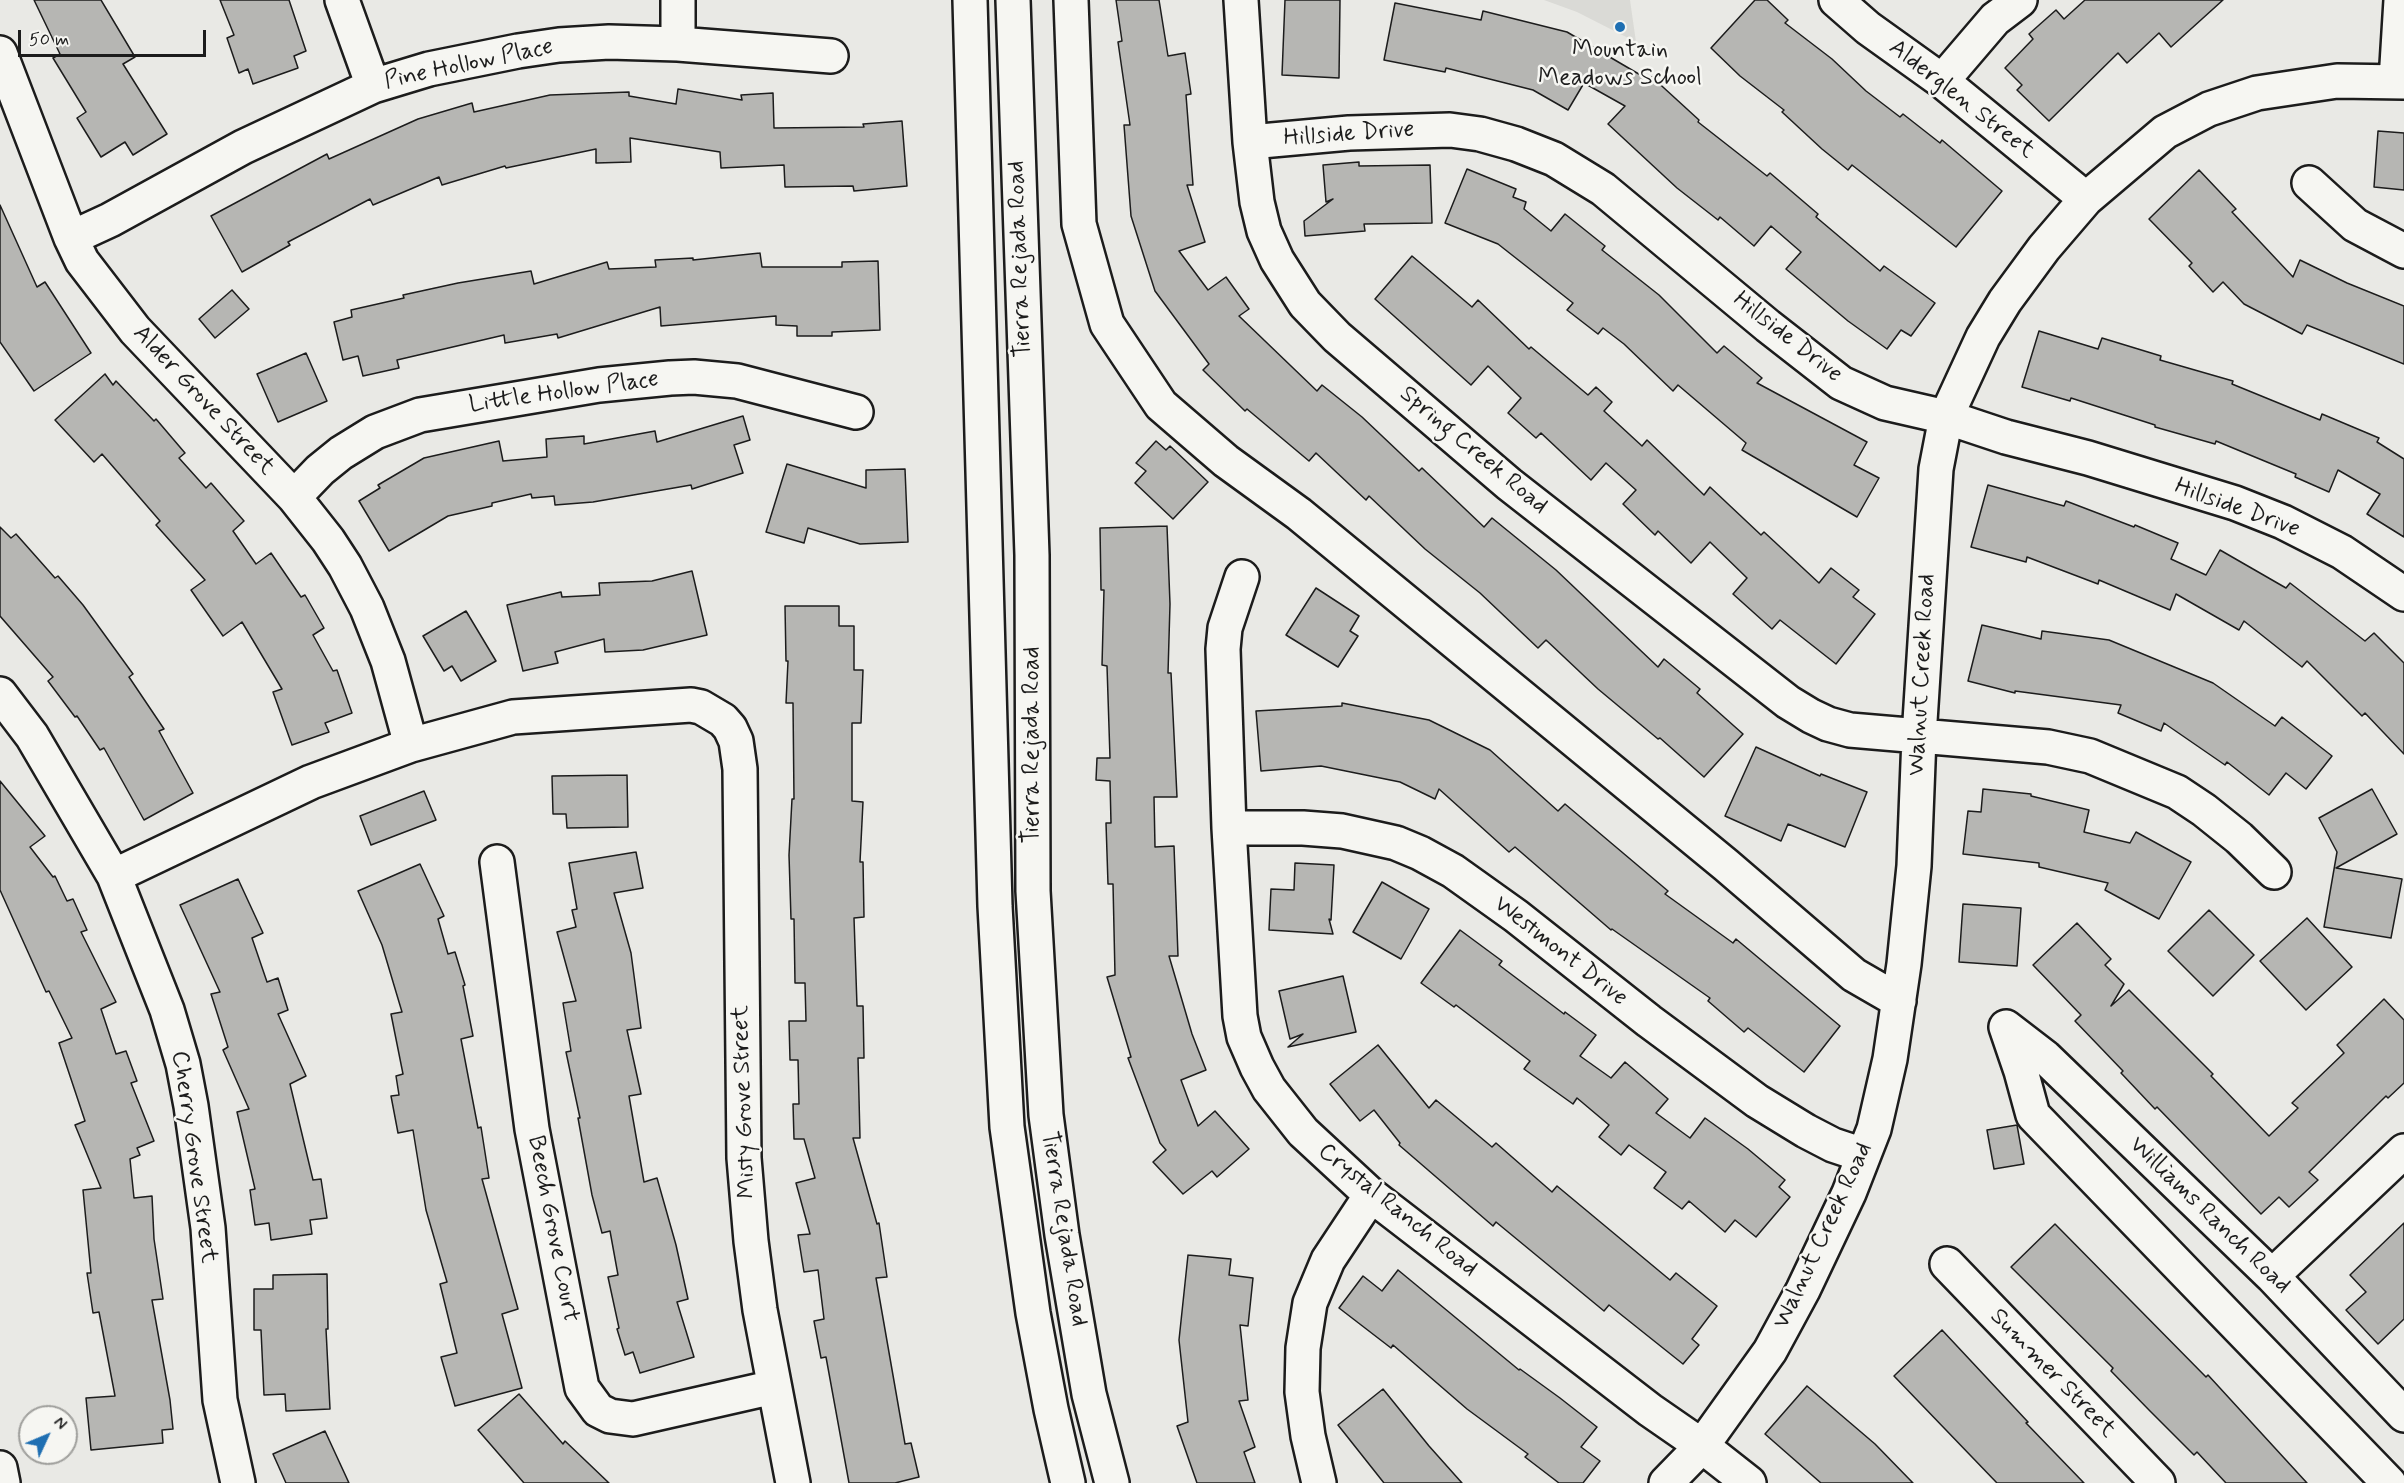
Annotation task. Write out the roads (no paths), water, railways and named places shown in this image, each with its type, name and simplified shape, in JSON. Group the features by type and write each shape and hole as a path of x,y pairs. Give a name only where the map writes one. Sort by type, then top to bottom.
{"street":[{"path":"342,0 373,86"},
{"path":"678,0 678,44"},
{"name":"Tierra Rejada Road","path":"970,0 995,906 1007,1127 1033,1313 1068,1483"},
{"name":"Tierra Rejada Road","path":"1013,0 1032,555 1034,891 1046,1115 1062,1235 1089,1394 1112,1483"},
{"path":"1071,0 1079,224 1107,324 1161,405 1226,461 1299,514 1726,865 1854,975 1899,1001"},
{"name":"Spring Creek Road","path":"1241,0 1250,142 1257,202 1268,240 1277,260 1305,304 1337,337 1509,484 1788,702 1828,724 1850,730 2048,747 2091,756 2177,792 2230,831 2274,872"},
{"name":"Alderglen Street","path":"1836,0 1868,28 1942,81 2086,199"},
{"path":"1942,81 1995,19 2020,0"},
{"path":"2400,82 2401,0"},
{"name":"Pine Hollow Place","path":"71,238 110,220 243,147 373,86 429,69 559,45 609,42 678,44 831,56"},
{"name":"Alder Grove Street","path":"0,53 82,261 135,330 294,497 328,540 368,608 388,661 411,745"},
{"name":"Walnut Creek Road","path":"1666,1483 1702,1446 1770,1351 1803,1290 1849,1193 1874,1129 1890,1059 1899,1001 1914,866 1918,737 1936,469 1946,417 1983,337 2005,301 2044,248 2086,199 2165,132 2208,109 2257,93 2337,81 2400,82"},
{"name":"Hillside Drive","path":"1250,142 1349,133 1450,130 1480,134 1516,144 1554,159 1603,189 1768,326 1841,383 1885,403 1946,417 2006,437 2088,458 2235,503 2283,522 2342,552 2404,594"},
{"path":"2309,183 2355,225 2404,251"},
{"name":"Little Hollow Place","path":"294,497 320,470 341,453 375,432 420,415 599,385 686,377 737,381 856,412"},
{"path":"1229,828 1223,649 1225,628 1242,577"},
{"name":"Cherry Grove Street","path":"0,694 32,736 114,876 167,1010 183,1064 208,1228 220,1400 237,1483"},
{"name":"Misty Grove Street","path":"411,745 513,717 690,705 701,707 723,720 730,728 736,741 740,769 744,1158 753,1252 774,1387 793,1483"},
{"path":"114,876 311,782 411,745"},
{"name":"Westmont Drive","path":"1229,828 1303,828 1342,831 1396,843 1420,853 1453,871 1516,916 1649,1021 1757,1101 1806,1131 1863,1155"},
{"name":"Crystal Ranch Road","path":"1229,828 1240,1016 1244,1037 1264,1082 1287,1114 1303,1132 1371,1195 1650,1410 1702,1446 1749,1483"},
{"name":"Beech Grove Court","path":"497,862 532,1129 582,1388 597,1410 610,1416 633,1419 774,1387"},
{"name":"Williams Ranch Road","path":"2389,1483 2033,1115 2006,1027 2045,1057 2272,1276 2404,1414"},
{"path":"2272,1276 2404,1151"},
{"path":"1319,1483 1308,1436 1302,1392 1303,1348 1310,1303 1328,1260 1371,1195"},
{"name":"Summer Street","path":"1947,1264 2158,1483"},
{"path":"0,1468 3,1483"}],"place":[{"name":"Mountain Meadows School","path":"1620,27"}]}
